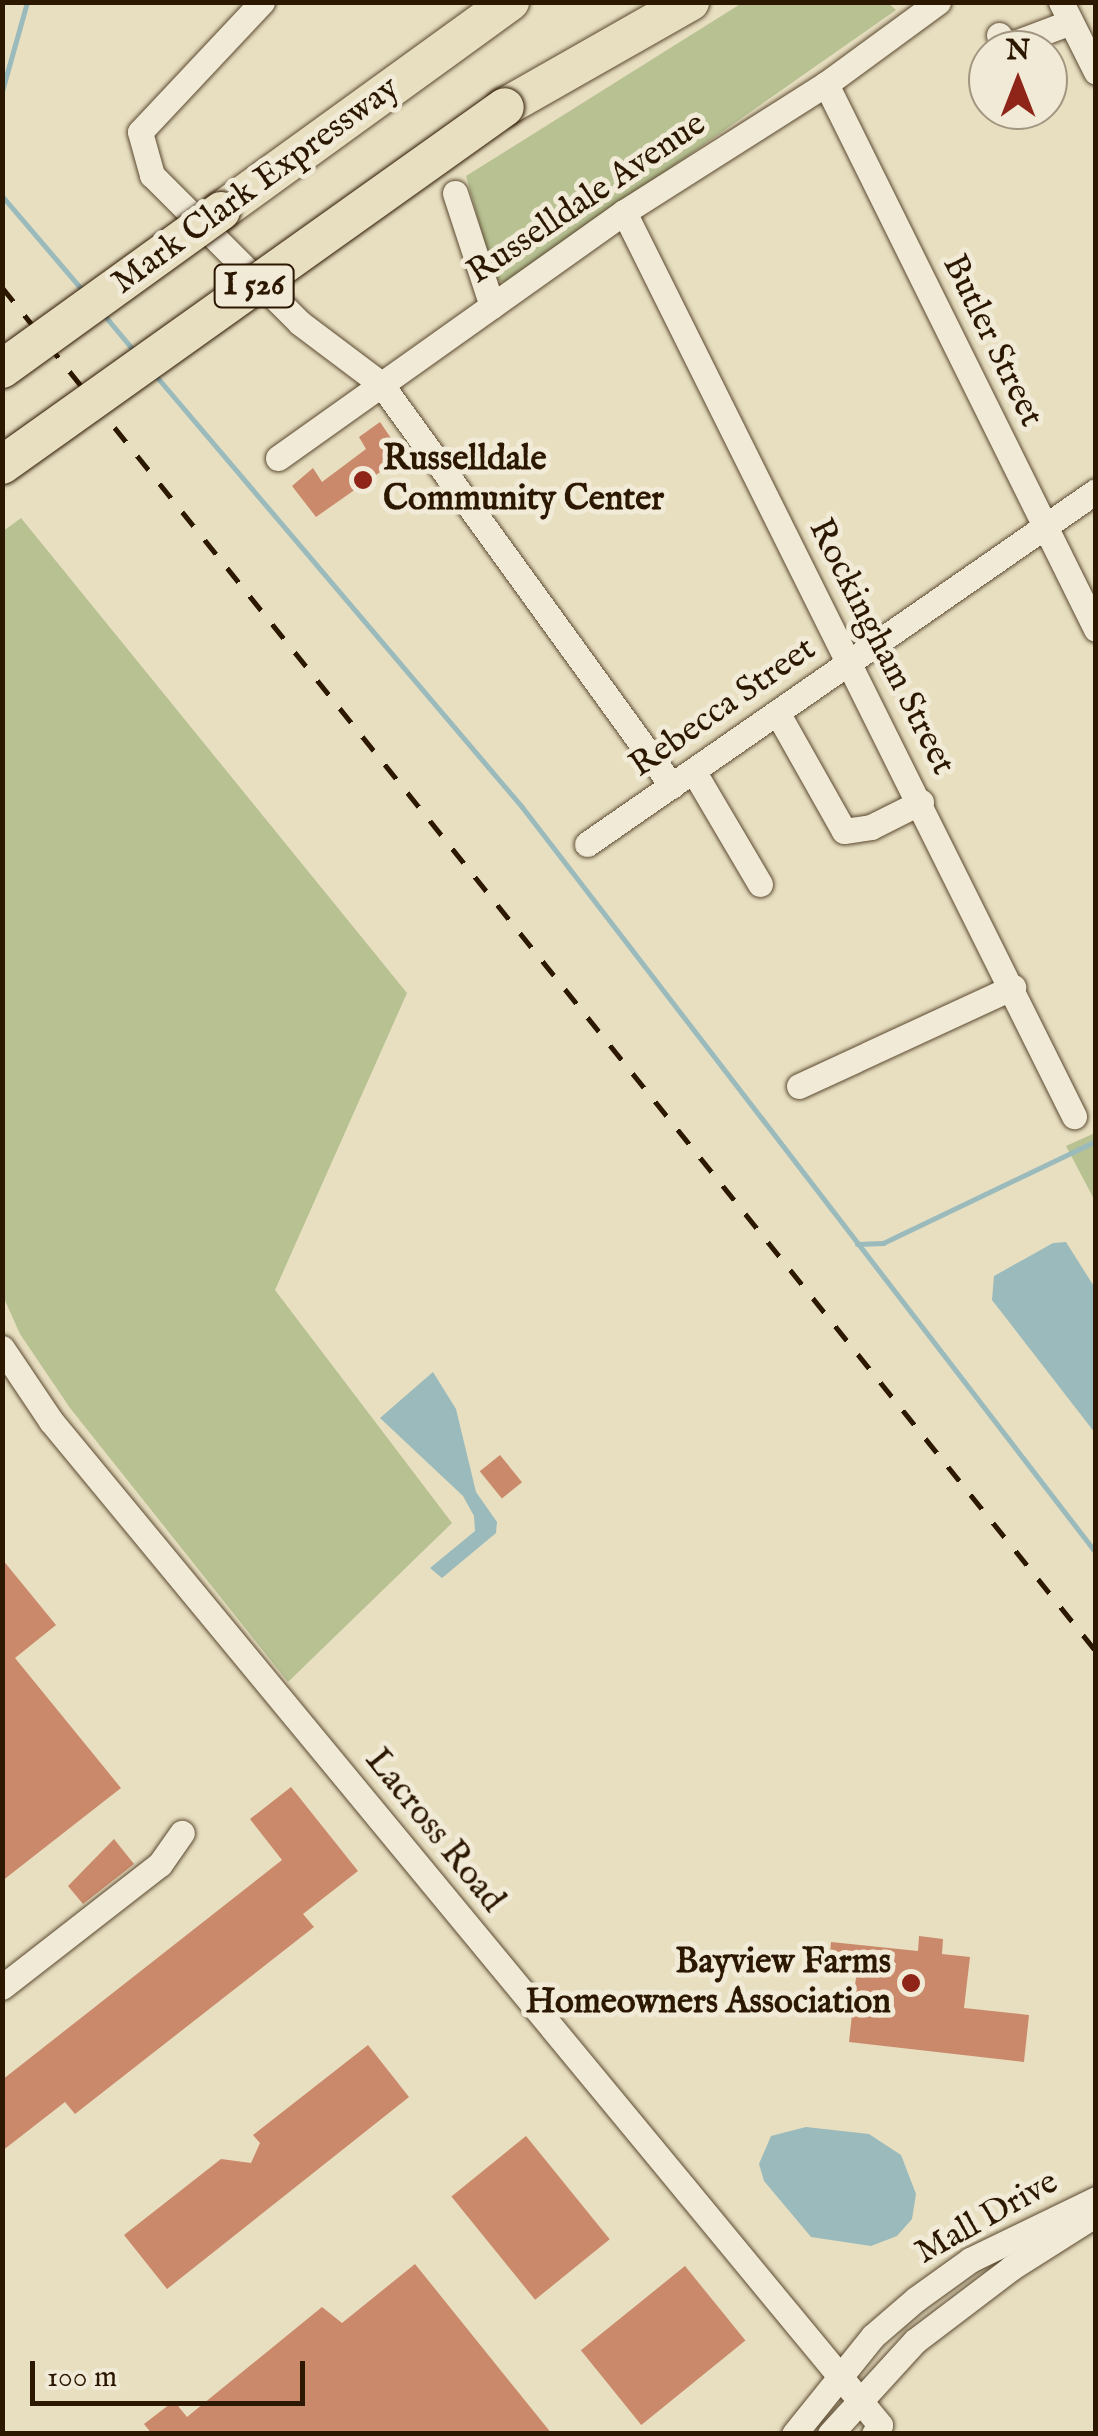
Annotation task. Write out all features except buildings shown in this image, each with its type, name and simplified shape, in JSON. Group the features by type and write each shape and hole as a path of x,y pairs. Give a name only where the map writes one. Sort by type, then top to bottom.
{"highway":[{"name":"Mark Clark Expressway","path":"2,369 510,2"},
{"name":"I 526","path":"2,465 650,2"},
{"path":"505,107 690,2"},
{"path":"2,342 221,211"}],"street":[{"path":"262,2 140,132 152,174 300,323 381,384 760,884"},
{"name":"Russelldale Avenue","path":"278,458 624,212 826,84 938,2"},
{"path":"1035,30 1066,12 1096,72"},
{"name":"Butler Street","path":"826,84 1096,629"},
{"path":"455,193 492,306"},
{"name":"Rockingham Street","path":"624,212 1074,1116"},
{"name":"Rebecca Street","path":"587,844 1096,491"},
{"path":"778,714 844,831 871,827 921,802"},
{"path":"799,1086 1012,987"},
{"name":"Lacross Road","path":"2,1348 51,1420 880,2425 874,2434"},
{"path":"2,1987 160,1864 182,1833"},
{"name":"Mall Drive","path":"794,2434 873,2336 970,2260 1096,2199"},
{"name":"Mall Drive","path":"830,2434 858,2400 957,2307 1096,2214"}],"green space":[{"path":"742,3 888,3 896,10 506,283 495,279 466,176"},
{"path":"21,518 407,993 275,1290 452,1523 288,1682 70,1408 20,1334 3,1296 2,532"},
{"path":"1095,1133 1095,1201 1066,1146"}],"water":[{"path":"1066,1242 1095,1288 1095,1433 992,1300 994,1276 1053,1243"},
{"path":"433,1372 456,1409 476,1492 497,1522 496,1533 442,1578 430,1568 475,1531 474,1516 463,1496 380,1418"},
{"path":"806,2127 869,2134 901,2155 916,2194 912,2219 897,2236 871,2246 811,2237 764,2181 759,2164 771,2136"}],"waterway":[{"path":"2,91 27,2"},
{"path":"2,196 84,292"},
{"path":"104,315 135,352"},
{"path":"156,376 522,807 1096,1553"},
{"path":"857,1244 883,1243 1096,1141"}],"railway":[{"path":"2,287 1096,1651"}],"place":[{"name":"Russelldale Community Center","path":"363,480"},
{"name":"Bayview Farms Homeowners Association","path":"911,1983"}]}
